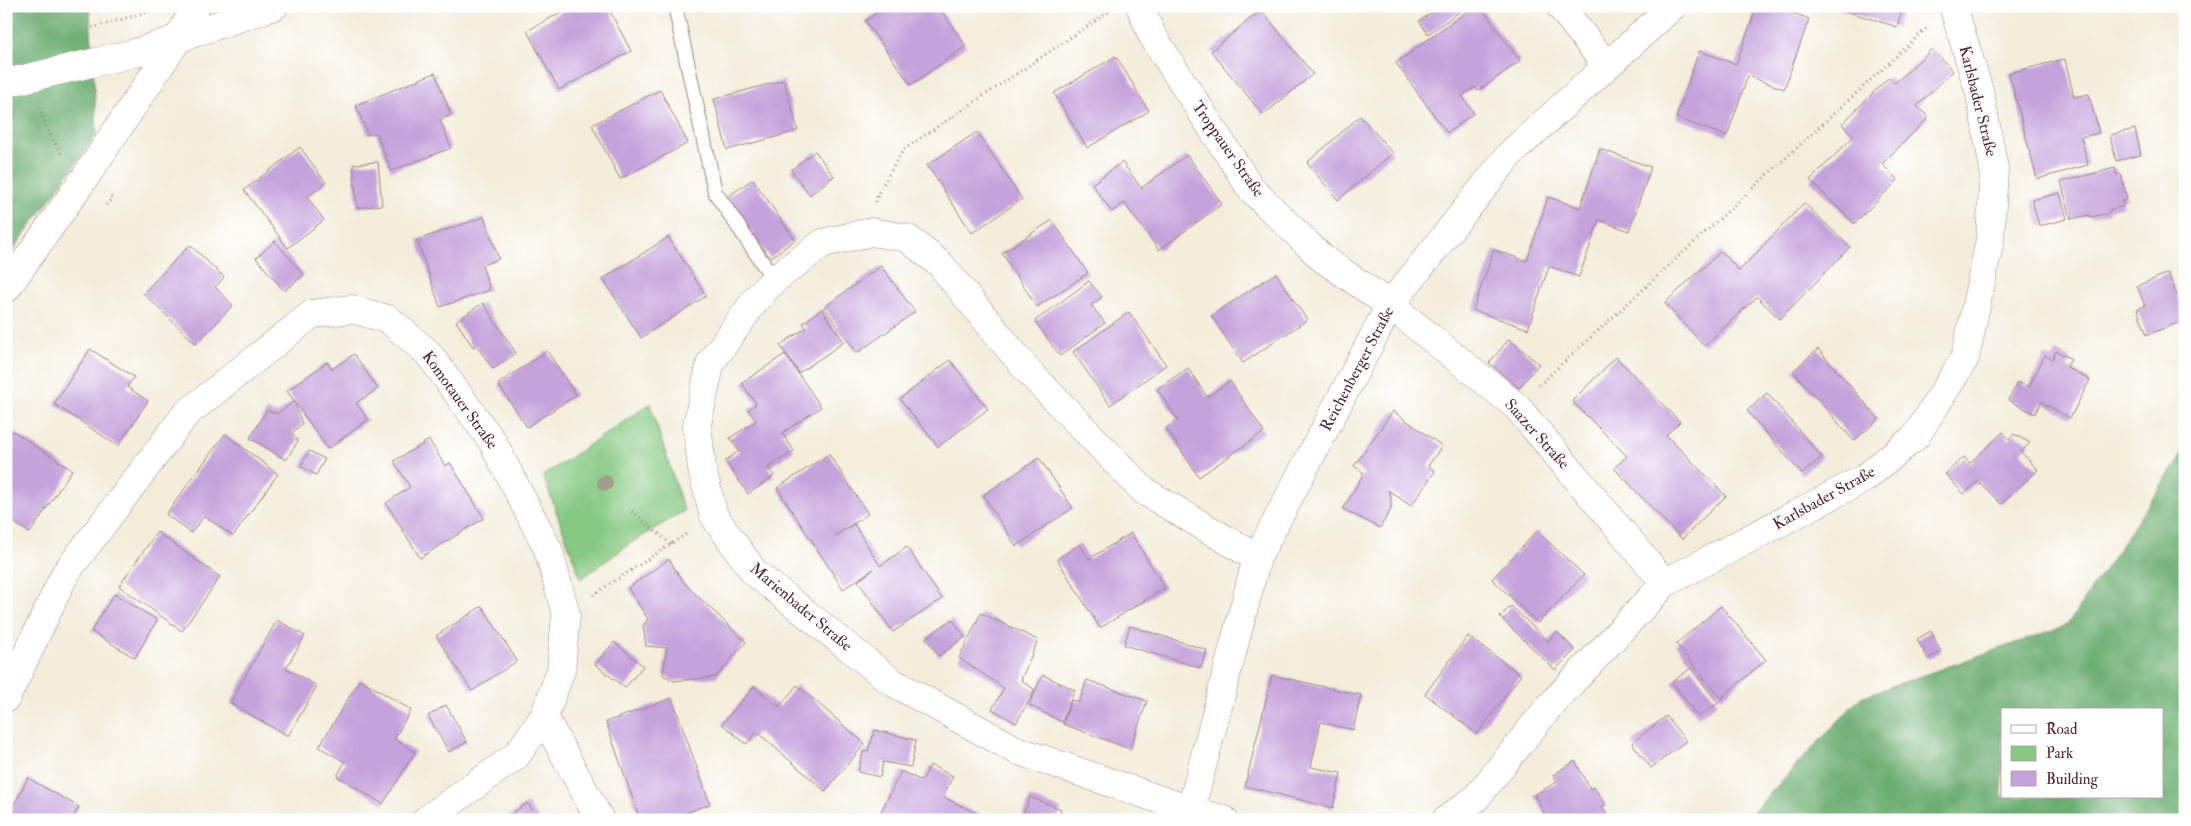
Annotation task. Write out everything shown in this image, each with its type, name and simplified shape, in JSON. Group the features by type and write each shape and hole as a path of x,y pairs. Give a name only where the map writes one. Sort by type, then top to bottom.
{"street":[{"path":"6,288 66,205 178,39 196,6"},
{"path":"6,83 134,53 274,6"},
{"name":"Troppauer Straße","path":"1140,6 1152,34 1251,189 1322,258 1390,305"},
{"path":"1560,6 1606,65"},
{"name":"Reichenberger Straße","path":"1189,815 1257,558 1390,305 1510,154 1673,6"},
{"name":"Karlsbader Straße","path":"1446,820 1476,798 1548,708 1665,583 1864,478 1916,436 1965,358 1990,240 1994,169 1980,94 1953,6"},
{"name":"Marienbader Straße","path":"1189,815 1016,750 892,682 754,572 714,516 702,469 697,424 711,362 756,298 774,280 823,243 871,232 907,238 940,264 1028,371 1144,491 1257,558"},
{"name":"Saazer Straße","path":"1390,305 1516,406 1665,583"},
{"name":"Komotauer Straße","path":"6,698 65,574 186,414 312,314 352,309 388,319 428,353 496,450 548,549 566,614 560,670 544,717 516,756 426,820"},
{"path":"544,717 600,820"},
{"path":"1189,815 1224,820"}],"lane":[{"path":"675,6 715,192 774,280"}],"path":[{"path":"84,31 166,6"},
{"path":"871,232 878,193 903,150 1117,6"},
{"path":"1516,406 1930,26"},
{"path":"632,510 671,544"},
{"path":"566,614 714,516"}],"green space":[{"path":"6,6 87,6 90,12 97,134 6,260"},
{"path":"650,404 684,511 631,543 581,579 543,476"},
{"path":"2185,414 2185,820 1745,820 1861,697 2067,625 2182,455"}],"building":[{"path":"572,6 607,6 631,51 559,90 527,31"},
{"path":"698,6 715,6 716,7 700,11"},
{"path":"887,6 938,6 966,46 911,85 865,21"},
{"path":"1441,6 1468,6 1428,34 1419,21"},
{"path":"1474,6 1480,6 1520,61 1478,91 1475,87 1462,96 1474,113 1447,133 1396,63"},
{"path":"1757,6 1775,6 1809,19 1784,89 1748,76 1727,136 1676,118 1699,51 1736,64"},
{"path":"1830,6 1903,6 1897,27"},
{"path":"1261,10 1313,74 1263,115 1211,51"},
{"path":"1932,49 1953,71 1917,106 1929,117 1882,164 1898,180 1854,224 1810,180 1854,136 1842,124 1889,77 1895,83"},
{"path":"1116,56 1149,111 1087,148 1054,93"},
{"path":"2065,59 2074,97 2089,94 2099,133 2081,137 2088,165 2037,179 2009,73"},
{"path":"435,73 451,115 440,120 451,148 391,171 376,133 368,135 356,105"},
{"path":"784,80 798,131 727,150 714,99"},
{"path":"660,90 688,143 620,179 592,125"},
{"path":"1360,116 1393,153 1338,200 1307,163"},
{"path":"2135,129 2141,155 2116,161 2110,135"},
{"path":"977,132 1022,199 972,233 927,165"},
{"path":"300,147 326,183 307,197 324,220 288,248 244,190"},
{"path":"1600,149 1651,167 1629,231 1599,220 1579,277 1549,266 1528,329 1473,310 1494,250 1527,261 1548,197 1580,208"},
{"path":"815,151 834,176 810,195 791,170"},
{"path":"1187,155 1222,204 1159,250 1124,203 1112,212 1092,184 1122,162 1141,188"},
{"path":"378,162 382,205 357,208 353,164"},
{"path":"2115,168 2117,175 2121,174 2127,199 2122,201 2124,206 2109,210 2110,213 2071,219 2061,182"},
{"path":"753,179 795,240 770,258 727,197"},
{"path":"2060,193 2067,219 2039,226 2032,200"},
{"path":"1804,203 1850,247 1780,319 1757,297 1704,346 1665,303 1721,251 1739,271"},
{"path":"484,217 499,259 482,265 490,290 440,307 417,240"},
{"path":"1052,220 1088,273 1037,307 1002,253"},
{"path":"668,237 706,296 641,338 603,279"},
{"path":"275,241 304,275 284,291 256,258"},
{"path":"190,245 224,277 215,287 233,305 196,344 143,293"},
{"path":"881,266 915,312 857,353 824,307"},
{"path":"1276,273 1307,320 1243,363 1211,316"},
{"path":"2168,273 2185,315 2185,320 2147,335 2137,309 2145,306 2137,286"},
{"path":"1089,281 1102,297 1091,305 1105,323 1060,356 1035,321"},
{"path":"483,303 516,353 493,369 476,345 473,347 456,321"},
{"path":"822,309 844,342 799,373 780,345 806,328 803,323"},
{"path":"1129,312 1166,365 1110,405 1073,352"},
{"path":"1509,339 1539,364 1519,388 1489,363"},
{"path":"90,349 134,377 127,387 148,401 118,446 54,404"},
{"path":"1818,349 1879,419 1854,441 1793,371"},
{"path":"547,351 576,395 527,427 498,384"},
{"path":"2056,351 2071,359 2067,367 2090,380 2070,418 2041,402 2035,414 2008,400 2018,382 2029,387 2045,355 2052,359"},
{"path":"354,354 378,389 356,403 368,420 328,449 287,391 327,362 332,369"},
{"path":"785,354 821,407 782,433 794,451 768,468 774,476 748,494 725,461 739,451 730,438 756,421 748,410 756,404 742,383"},
{"path":"1616,357 1680,422 1666,435 1726,496 1682,539 1614,468 1627,456 1572,401"},
{"path":"950,360 988,409 938,447 900,399"},
{"path":"1188,368 1207,397 1230,381 1264,432 1199,477 1166,428 1178,420 1157,389"},
{"path":"1767,393 1822,457 1802,474 1747,411"},
{"path":"294,401 302,424 292,433 298,441 286,460 250,438 267,410 277,414"},
{"path":"1393,411 1442,446 1428,466 1435,471 1411,506 1388,490 1391,497 1391,509 1380,528 1343,509 1364,473 1354,466"},
{"path":"13,431 72,470 30,533 6,517 6,441"},
{"path":"2003,432 2009,440 2014,434 2030,443 2021,452 2038,470 2001,504 1978,481 1964,494 1945,474 1964,457 1970,463"},
{"path":"225,434 278,474 233,536 204,516 191,533 166,514"},
{"path":"429,440 445,466 450,463 484,518 420,558 386,503 410,487 394,461"},
{"path":"309,451 325,459 316,475 301,466"},
{"path":"829,454 868,514 835,536 854,524 880,566 907,547 942,599 893,632 858,581 874,569 843,589 777,488"},
{"path":"1039,458 1073,508 1016,546 983,495"},
{"path":"1537,531 1584,575 1538,623 1492,579"},
{"path":"157,532 220,577 182,631 119,586"},
{"path":"1131,533 1165,588 1100,628 1057,559 1080,544 1089,559"},
{"path":"669,559 684,583 746,642 716,677 674,681 663,675 667,648 646,646 643,625 648,619 628,588"},
{"path":"114,594 157,620 135,658 91,631"},
{"path":"482,606 517,661 472,691 436,636"},
{"path":"1511,606 1548,641 1557,632 1575,650 1555,670 1500,617"},
{"path":"1721,606 1766,660 1721,698 1676,644"},
{"path":"981,613 1038,640 1021,680 1035,690 1016,723 992,709 1004,688 959,658"},
{"path":"952,619 965,637 939,656 926,638"},
{"path":"277,620 305,636 286,668 317,686 288,736 230,703"},
{"path":"1130,626 1207,650 1201,668 1124,645"},
{"path":"1931,631 1941,652 1928,659 1917,639"},
{"path":"1468,636 1521,675 1477,734 1425,694"},
{"path":"614,642 643,666 625,688 595,664"},
{"path":"1691,668 1718,703 1698,717 1672,682"},
{"path":"1043,675 1075,690 1062,722 1029,705"},
{"path":"1272,675 1361,695 1353,730 1321,722 1311,767 1341,773 1333,808 1245,786"},
{"path":"360,679 411,710 394,739 415,752 383,804 337,776 345,762 319,747"},
{"path":"1087,680 1147,701 1130,749 1063,724 1071,700 1079,702"},
{"path":"797,685 865,744 825,791 757,732 746,744 722,724 754,686 779,707"},
{"path":"672,698 710,804 666,820 640,820 606,722"},
{"path":"446,705 467,742 449,752 428,716"},
{"path":"1666,716 1686,741 1651,768 1632,743"},
{"path":"875,730 916,740 911,767 883,762 880,777 858,772 863,752 868,751"},
{"path":"1575,761 1590,789 1594,787 1606,805 1602,806 1610,820 1548,820 1534,795 1557,782 1553,775"},
{"path":"930,765 953,776 943,797 991,820 882,820 878,818 901,771 922,781"},
{"path":"28,778 79,807 72,820 6,820"},
{"path":"1030,797 1061,809 1057,820 1021,820"},
{"path":"527,803 540,820 503,820"}]}
